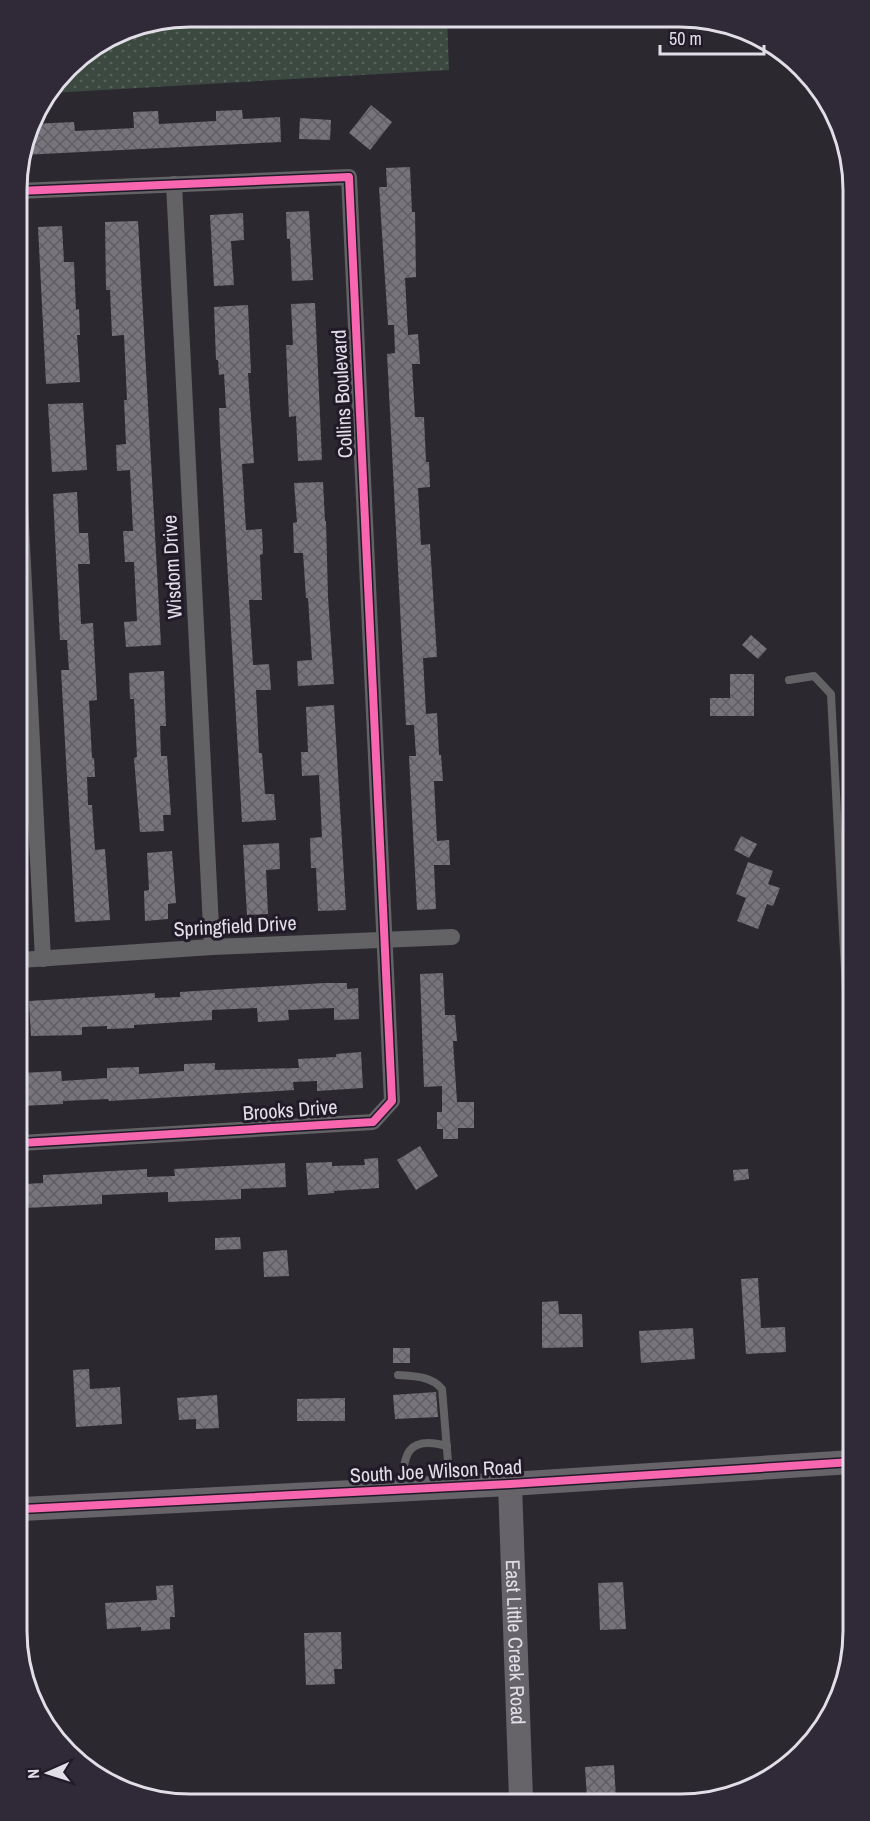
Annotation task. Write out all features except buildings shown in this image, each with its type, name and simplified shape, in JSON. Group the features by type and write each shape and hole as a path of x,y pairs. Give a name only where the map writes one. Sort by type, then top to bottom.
{"street":[{"name":"Collins Boulevard","path":"27,191 349,177 385,940"},
{"name":"Wisdom Drive","path":"174,184 212,947"},
{"path":"27,644 43,959"},
{"name":"Springfield Drive","path":"27,960 212,947 452,937"},
{"name":"Brooks Drive","path":"27,1143 373,1122 392,1101 385,940"},
{"name":"South Joe Wilson Road","path":"27,1509 510,1484 843,1463"},
{"name":"East Little Creek Road","path":"510,1484 521,1794"}],"lane":[{"path":"789,680 814,676 831,694 843,932"},
{"path":"398,1375 427,1378 436,1382 442,1389 450,1487"},
{"path":"404,1489 405,1458 411,1449 424,1442 447,1446"}],"green space":[{"path":"180,27 447,27 449,70 60,92 75,75 109,49 128,39 158,30"}],"cycle path":[{"path":"27,191 349,177 392,1101 373,1122 27,1143"},
{"path":"27,1509 510,1484 843,1463"}]}
